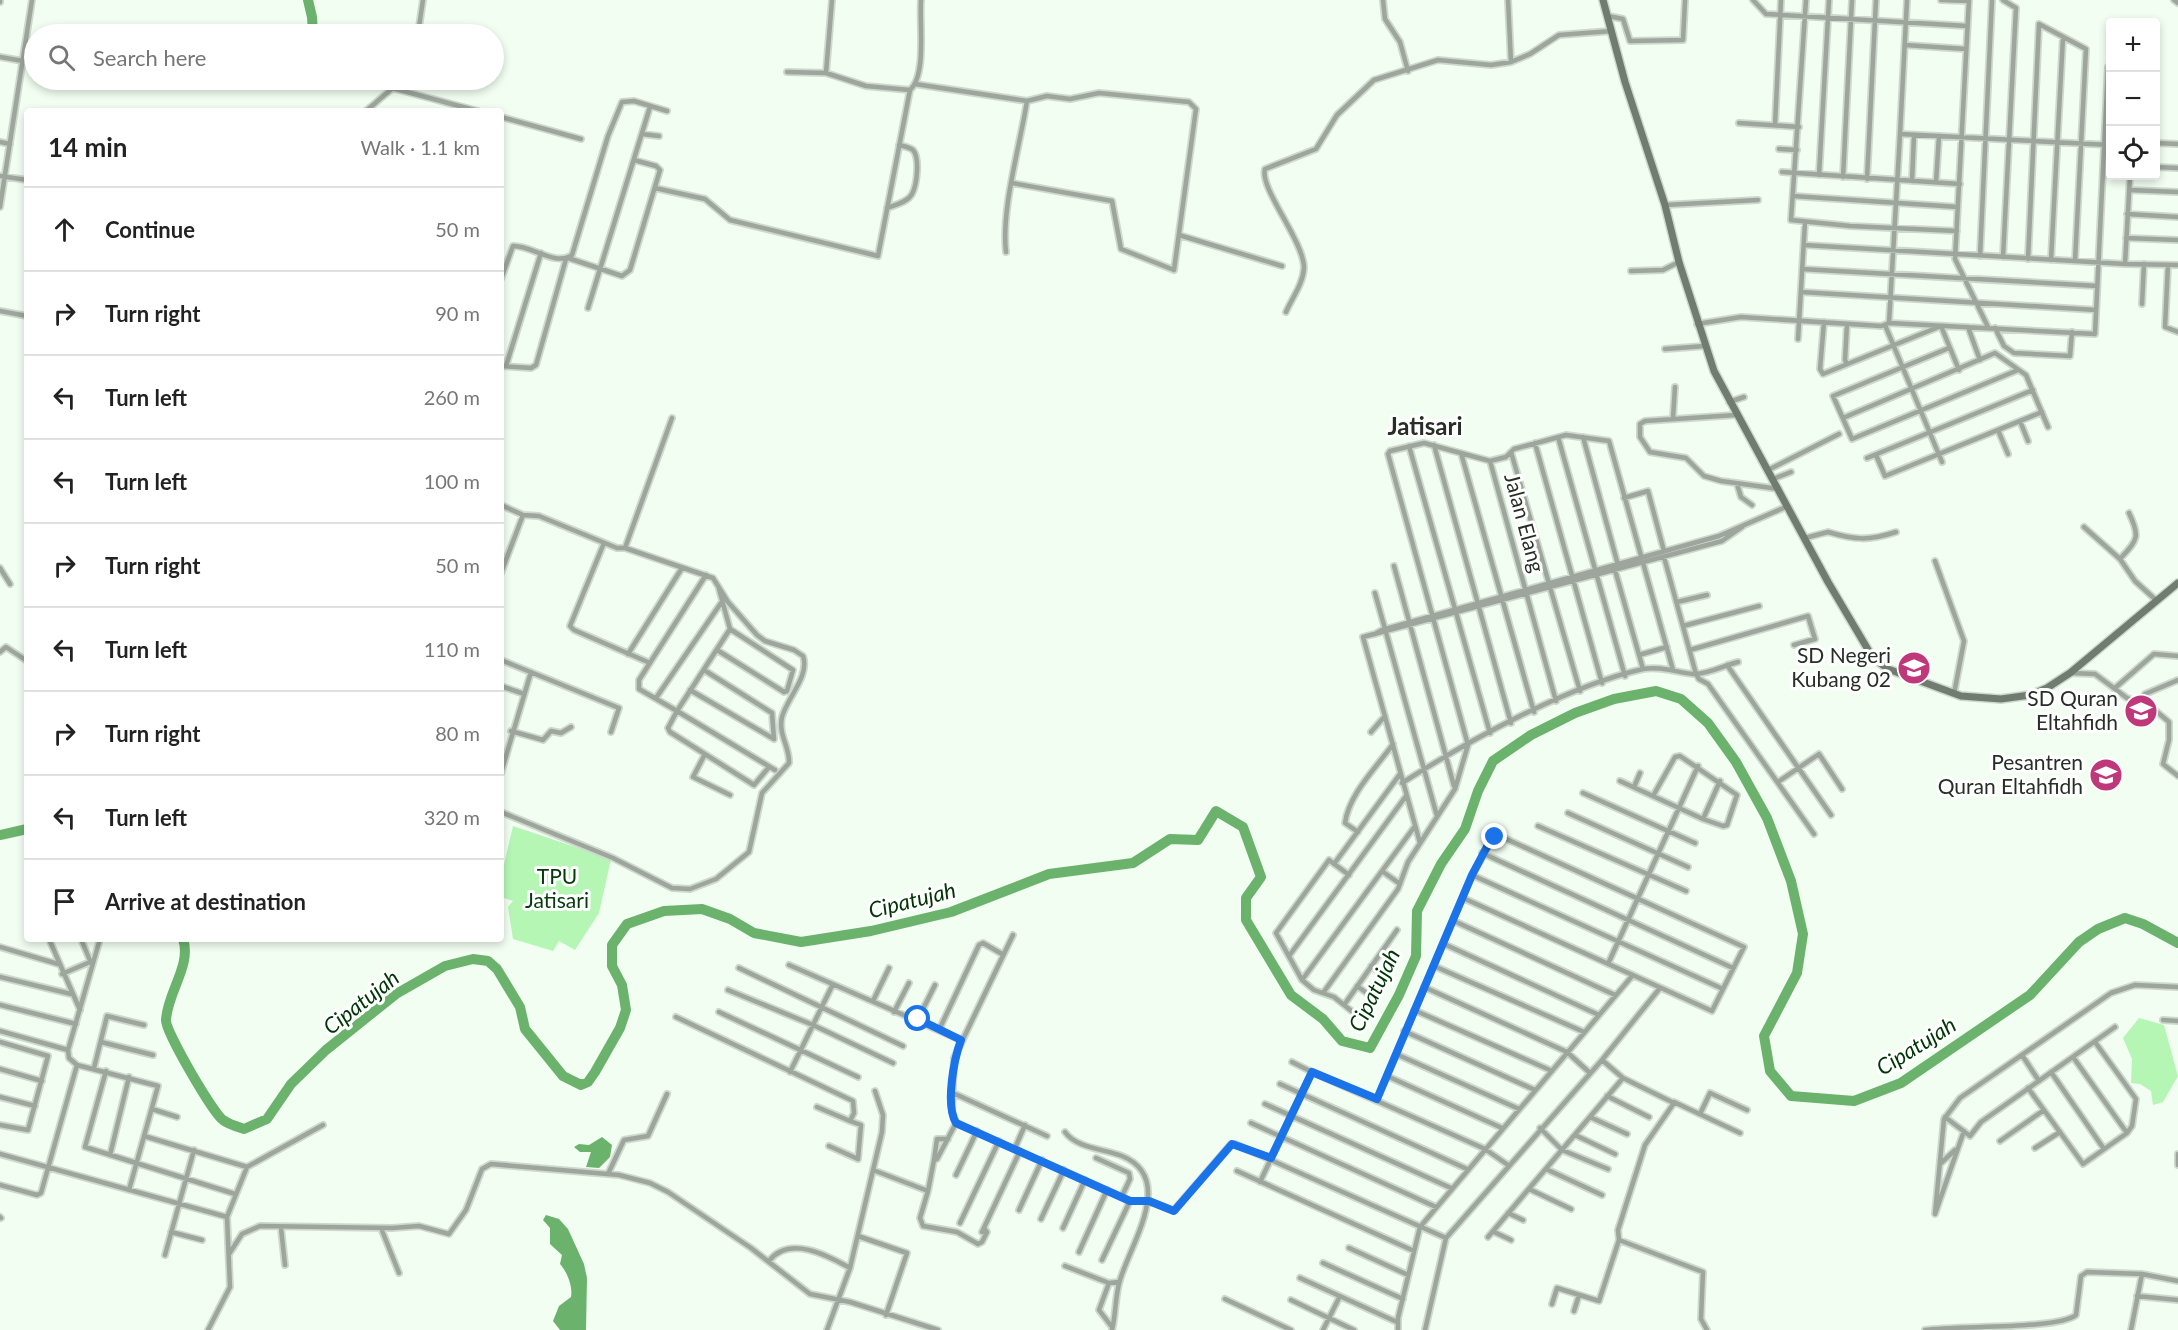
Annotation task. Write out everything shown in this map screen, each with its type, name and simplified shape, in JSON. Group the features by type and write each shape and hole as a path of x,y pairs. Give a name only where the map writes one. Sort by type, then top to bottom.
{"street":[{"path":"28,24 32,0"},
{"path":"419,24 423,0"},
{"path":"826,73 832,0"},
{"path":"655,188 705,199 730,220 878,256 910,90 915,84 921,48 921,0"},
{"path":"1383,0 1385,19 1400,42 1408,71"},
{"path":"1508,0 1511,62"},
{"path":"1603,0 1705,346 1736,415 1873,658 1888,669 1954,694 1981,699 2016,698 2046,688 2070,673 2178,583"},
{"path":"1775,125 1781,0"},
{"path":"1806,0 1791,220 1957,231"},
{"path":"1819,175 1829,0"},
{"path":"1843,177 1852,0"},
{"path":"1867,179 1876,0"},
{"path":"1907,0 1892,299 1887,324 1942,462"},
{"path":"1941,0 1969,1 1956,255 1988,327"},
{"path":"1980,256 1992,0"},
{"path":"2003,0 2016,8 2003,257"},
{"path":"2174,0 2178,3"},
{"path":"1608,16 1623,19 1630,41 1683,40 1684,1"},
{"path":"1756,2 1766,14 1967,26"},
{"path":"2028,259 2039,24 2086,49 2075,261"},
{"path":"1286,312 1301,281 1304,265 1283,215 1265,182 1264,171 1269,166 1296,159 1316,149 1337,115 1371,82 1438,60 1470,61 1491,65 1511,62 1530,54 1559,35 1612,31"},
{"path":"2051,260 2063,37"},
{"path":"1905,45 1966,49"},
{"path":"0,207 3,176 24,54"},
{"path":"0,57 23,61"},
{"path":"787,72 826,73 866,86 910,90"},
{"path":"915,84 1027,101 1047,96 1070,99 1099,93 1193,104 1196,109 1174,270 1121,249 1112,201 1012,183"},
{"path":"369,108 390,90"},
{"path":"399,90 467,108"},
{"path":"504,366 531,368 536,365 567,258 573,251 620,103 628,101 667,111"},
{"path":"1006,252 1005,240 1012,183 1027,101"},
{"path":"588,308 650,107"},
{"path":"504,118 581,139"},
{"path":"1739,123 1798,127"},
{"path":"642,134 659,136"},
{"path":"1900,134 2010,142 2106,145"},
{"path":"1912,181 1914,135"},
{"path":"1936,182 1939,136"},
{"path":"0,142 10,144"},
{"path":"2160,143 2178,144"},
{"path":"887,208 899,204 912,195 915,183 916,157 912,149 899,145"},
{"path":"1779,149 1797,150"},
{"path":"504,259 511,247 515,245 567,258 622,276 630,270 659,168 634,160"},
{"path":"2160,167 2178,168"},
{"path":"1697,324 1741,317 1847,324 1988,327 2095,334 2106,171"},
{"path":"1782,172 1960,184"},
{"path":"3,176 24,180"},
{"path":"2125,264 2130,180"},
{"path":"2129,190 2178,192"},
{"path":"1793,196 1958,207"},
{"path":"1665,205 1758,200"},
{"path":"2127,214 2178,217"},
{"path":"1798,339 1805,222"},
{"path":"1179,235 1282,266"},
{"path":"2126,238 2178,240"},
{"path":"1804,245 1894,252 2178,265"},
{"path":"504,363 541,253"},
{"path":"1631,271 1662,270 1679,262"},
{"path":"2142,304 2144,264"},
{"path":"2168,265 2164,327 2178,332"},
{"path":"1802,269 2097,286"},
{"path":"1801,292 2096,310"},
{"path":"0,311 24,315"},
{"path":"1824,322 1820,369 1823,374 1941,326"},
{"path":"1847,324 1845,360 1847,364"},
{"path":"1941,326 1959,370"},
{"path":"1968,327 1980,360"},
{"path":"1995,328 2004,346 2014,353 2070,356 2072,332"},
{"path":"1665,349 1705,346"},
{"path":"1949,348 1833,396 1852,439 2018,370"},
{"path":"1843,417 1912,390 1995,353 2026,375 2048,427"},
{"path":"1674,418 1675,387"},
{"path":"1867,458 2032,390"},
{"path":"1730,402 1744,397"},
{"path":"1876,455 1885,476 2042,412"},
{"path":"1736,415 1674,418 1641,423 1640,434 1648,451 1686,458 1704,476 1737,484 1779,489"},
{"path":"625,548 672,418"},
{"path":"2020,421 2028,441"},
{"path":"1998,430 2008,454"},
{"path":"1768,470 1839,434"},
{"path":"1558,436 1625,676"},
{"path":"1323,993 1400,884 1408,862 1455,789 1468,745 1388,454 1390,451 1424,443 1490,461 1506,457 1514,449 1558,436 1609,441 1673,670"},
{"path":"1583,437 1643,669"},
{"path":"1535,443 1602,683"},
{"path":"1434,445 1511,723"},
{"path":"1409,446 1490,734"},
{"path":"1511,452 1580,691"},
{"path":"1461,453 1534,711"},
{"name":"Jalan Elang","path":"1490,461 1556,701"},
{"path":"1773,479 1791,472"},
{"path":"1737,484 1741,498 1752,505"},
{"path":"1624,498 1648,491 1696,674 1699,679 1708,684 1814,834"},
{"path":"504,506 523,514 539,516 620,549 625,548 713,578 757,635 799,652 804,661 804,670 782,720 782,737 789,763 762,793 750,848 744,858 711,882 678,890 613,858 504,813"},
{"path":"1420,844 1363,637 1664,554 1742,527 1788,506"},
{"path":"2120,559 2133,545 2138,533 2129,513"},
{"path":"504,565 523,514"},
{"path":"2084,527 2120,559 2136,581 2157,602"},
{"path":"1805,538 1828,531 1842,537 1861,540 1896,532"},
{"path":"604,543 570,626 574,630 650,663"},
{"path":"1935,561 1964,641 1954,694"},
{"path":"1394,566 1455,789"},
{"path":"0,568 10,584"},
{"path":"628,654 682,568"},
{"path":"706,575 637,685 775,770"},
{"path":"717,650 784,692 787,691 793,670 730,629 721,603 718,585"},
{"path":"1375,594 1437,817"},
{"path":"1677,602 1707,595"},
{"path":"656,698 721,603"},
{"path":"1683,626 1760,606"},
{"path":"1690,650 1808,616 1815,639 1794,645"},
{"path":"730,629 677,711 669,731 754,785 769,767"},
{"path":"0,652 6,647 24,659"},
{"path":"1639,655 1667,647"},
{"path":"2115,688 2154,654 2178,656"},
{"path":"504,661 619,708 611,732"},
{"path":"1402,783 1446,756 1534,711 1602,683 1643,669 1673,670 1696,674 1738,662"},
{"path":"1727,665 1831,815"},
{"path":"690,690 774,740 772,713 704,670"},
{"path":"504,760 511,731 531,672"},
{"path":"2070,673 2095,674 2127,698 2156,711 2169,722 2169,740 2163,764 2178,776"},
{"path":"2139,703 2145,694 2178,680"},
{"path":"504,688 524,694"},
{"path":"1371,732 1385,716"},
{"path":"511,731 543,740 551,731 561,734 571,727"},
{"path":"1358,832 1345,824 1347,813 1352,801 1393,744"},
{"path":"705,754 693,777 730,795"},
{"path":"1778,782 1819,754 1842,789"},
{"path":"1620,781 1703,819 1723,826 1728,823 1738,797 1698,766 1677,756 1653,796"},
{"path":"1608,963 1677,807 1698,766"},
{"path":"1634,788 1640,773"},
{"path":"1334,864 1400,774"},
{"path":"1703,819 1720,781"},
{"path":"1583,793 1695,843"},
{"path":"1289,956 1406,796"},
{"path":"1568,813 1688,867"},
{"path":"1302,980 1415,826"},
{"path":"1538,826 1686,891"},
{"path":"1377,1099 1404,1031 1444,944 1462,898 1472,875 1491,839 1502,837 1743,945 1713,1011 1462,898"},
{"path":"1482,853 1733,968"},
{"path":"1349,875 1329,860 1276,933 1302,980 1354,1013"},
{"path":"1382,871 1400,884"},
{"path":"1472,875 1723,989"},
{"path":"1454,921 1615,995"},
{"path":"1344,1005 1397,930"},
{"path":"1013,935 954,1058 952,1115 956,1123 1130,1201 1149,1201 1175,1211 1198,1181 1232,1144 1271,1158 1446,1238"},
{"path":"50,942 70,994 80,1010"},
{"path":"82,942 91,964"},
{"path":"99,942 68,1050 69,1058 77,1065 158,1085 129,1190"},
{"path":"939,1030 979,945 983,943 1002,954"},
{"path":"1444,944 1599,1014"},
{"path":"0,947 58,964"},
{"path":"62,974 91,964"},
{"path":"789,965 894,1012 918,1019 961,1040"},
{"path":"1371,966 1382,974"},
{"path":"1434,966 1584,1032"},
{"path":"739,968 903,1046"},
{"path":"873,1001 889,968"},
{"path":"1398,1330 1397,1322 1420,1227 1633,975"},
{"path":"0,977 70,994"},
{"path":"894,1012 909,983"},
{"path":"790,1072 833,984"},
{"path":"918,1019 935,985"},
{"path":"1964,1131 1935,1214 1946,1117 1960,1098 2123,987 2135,985 2178,987"},
{"path":"1357,986 1368,993"},
{"path":"1424,987 1568,1052 1590,1073"},
{"path":"1425,1330 1446,1238 1540,1128 1602,1060 1660,988"},
{"path":"728,990 813,1025 893,1063"},
{"path":"0,1005 76,1024"},
{"path":"1414,1010 1552,1071"},
{"path":"719,1012 858,1077"},
{"path":"94,1068 107,1016 144,1025"},
{"path":"676,1017 853,1101 854,1113 850,1121"},
{"path":"2163,1020 2178,1021"},
{"path":"1946,1117 1970,1136 1981,1122 2115,1027"},
{"path":"0,1031 68,1050"},
{"path":"1404,1031 1535,1090"},
{"path":"0,1042 47,1053 42,1081 27,1131 0,1125"},
{"path":"101,1042 153,1055"},
{"path":"2028,1088 2083,1164 2127,1133 2132,1126 2136,1099 2095,1042"},
{"path":"1395,1054 1519,1109"},
{"path":"2022,1056 2039,1081"},
{"path":"2073,1057 2127,1133"},
{"path":"1602,1060 1623,1078 1740,1133"},
{"path":"1292,1062 1485,1149 1508,1165"},
{"path":"0,1185 39,1195 49,1168 77,1065"},
{"path":"0,1070 42,1081"},
{"path":"106,1071 84,1145 86,1148 136,1161 236,1194"},
{"path":"1260,1182 1312,1072"},
{"path":"2051,1072 2104,1149"},
{"path":"1386,1076 1502,1128"},
{"path":"110,1155 129,1077"},
{"path":"1488,1237 1623,1078"},
{"path":"1280,1084 1467,1169"},
{"path":"827,1330 850,1269 873,1170 883,1120 875,1091"},
{"path":"953,1093 1047,1136"},
{"path":"1700,1114 1710,1093 1747,1110"},
{"path":"608,1174 624,1140 648,1136 667,1094"},
{"path":"1607,1096 1649,1117"},
{"path":"0,1097 35,1106"},
{"path":"1552,1304 1557,1288 1599,1301 1619,1240 1618,1230 1640,1158 1650,1137 1672,1108 1674,1101"},
{"path":"1265,1104 1451,1188"},
{"path":"817,1107 861,1125 858,1159 829,1146"},
{"path":"152,1109 177,1117"},
{"path":"2000,1141 2044,1110"},
{"path":"1590,1117 1627,1134"},
{"path":"934,1160 956,1123"},
{"path":"1251,1123 1436,1207"},
{"path":"208,1330 230,1287 227,1217 248,1167 323,1125"},
{"path":"948,1138 937,1139 928,1191 920,1218 923,1226 957,1232 978,1244 982,1242 987,1232 983,1230 1018,1149 1025,1125"},
{"path":"1540,1128 1562,1149 1608,1169"},
{"path":"956,1175 977,1131"},
{"path":"1065,1132 1080,1145 1097,1147 1136,1164 1148,1180 1149,1201 1119,1282 1112,1329"},
{"path":"2035,1148 2060,1132"},
{"path":"1575,1135 1615,1154"},
{"path":"144,1136 248,1167"},
{"path":"960,1223 999,1141"},
{"path":"1940,1164 1958,1149"},
{"path":"165,1255 194,1150"},
{"path":"0,1154 227,1217"},
{"path":"2178,1154 2178,1165"},
{"path":"1096,1158 1129,1173 1130,1179 1122,1196"},
{"path":"1018,1210 1042,1160"},
{"path":"229,1254 235,1240 249,1229 260,1226 280,1228 419,1226 449,1233 466,1210 482,1169 491,1164 608,1174 632,1177 661,1188 769,1261 808,1293 840,1300 938,1330"},
{"path":"1546,1169 1602,1195"},
{"path":"873,1170 928,1191"},
{"path":"1041,1219 1064,1170"},
{"path":"1237,1171 1414,1251"},
{"path":"1063,1228 1085,1180"},
{"path":"1529,1189 1571,1209"},
{"path":"1079,1252 1107,1190"},
{"path":"1102,1260 1130,1201"},
{"path":"1508,1213 1523,1220"},
{"path":"280,1228 285,1265"},
{"path":"381,1228 399,1272"},
{"path":"171,1232 202,1240"},
{"path":"1494,1232 1511,1240"},
{"path":"858,1236 907,1253 886,1315"},
{"path":"1619,1240 1703,1272 1701,1319 1707,1330"},
{"path":"769,1261 780,1249 787,1248 814,1252 850,1269"},
{"path":"1349,1248 1408,1275"},
{"path":"1323,1263 1403,1299"},
{"path":"1065,1266 1109,1283 1119,1282"},
{"path":"1925,1330 2040,1327 2066,1323 2076,1315 2083,1273 2142,1274 2178,1281"},
{"path":"2131,1330 2142,1274"},
{"path":"1300,1278 1397,1322"},
{"path":"1109,1283 1099,1310 1112,1329"},
{"path":"1574,1311 1579,1295"},
{"path":"1323,1330 1340,1296"},
{"path":"2137,1296 2178,1300"},
{"path":"1225,1299 1291,1330"},
{"path":"1291,1300 1354,1330"},
{"path":"912,1330 913,1324"}],"green space":[{"name":"TPU Jatisari","path":"513,826 611,859 599,913 575,950 559,941 553,951 513,939 508,907 513,901 504,898 504,864"},
{"path":"2139,1018 2164,1025 2178,1076 2163,1102 2153,1105 2151,1091 2140,1084 2131,1083 2132,1059 2123,1038"}],"shaded area":[{"path":"602,1137 612,1145 610,1157 599,1168 586,1167 591,1152 580,1152 574,1147 579,1144 589,1145"},
{"path":"546,1215 559,1219 568,1229 584,1264 587,1278 586,1330 560,1330 553,1321 559,1306 571,1297 571,1288 560,1264 562,1255 550,1244 550,1228 543,1220"}],"waterway":[{"path":"308,0 312,24"},
{"name":"Cipatujah","path":"184,942 185,949 182,969 167,1010 168,1027 190,1072 218,1114 225,1121 244,1129 267,1119 291,1084 326,1050 396,994 445,966 473,959 488,961 497,969 520,1007 525,1029 563,1076 581,1085 588,1082 595,1072 620,1028 626,1010 622,985 612,966 612,945 627,924 664,911 702,909 730,919 754,933 801,942 871,931 951,912 1049,874 1133,863 1170,839 1198,840 1216,811 1243,827 1261,877 1246,898 1246,920 1291,995 1323,1019 1342,1041 1370,1048 1399,995 1416,956 1417,911 1441,864 1465,829 1478,791 1493,761 1531,735 1575,713 1614,699 1656,691 1681,699 1708,723 1736,762 1767,818 1791,881 1803,934 1797,973 1764,1036 1770,1071 1791,1096 1854,1101 1901,1083 2030,995 2079,942 2098,929 2125,918 2143,924 2178,943"},
{"name":"Cipatujah","path":"0,835 24,830"}],"place":[{"name":"SD Negeri Kubang 02","path":"1914,668"},
{"name":"SD Quran Eltahfidh","path":"2141,711"},
{"name":"Pesantren Quran Eltahfidh","path":"2106,775"}],"district":[{"name":"Jatisari","path":"1425,427"}],"route":[{"path":"918,1019 961,1040 953,1064 952,1115 956,1123 1130,1201 1149,1201 1174,1211 1230,1145 1238,1145 1271,1158 1312,1072 1377,1099 1472,875 1482,853 1491,839 1495,837"}]}
